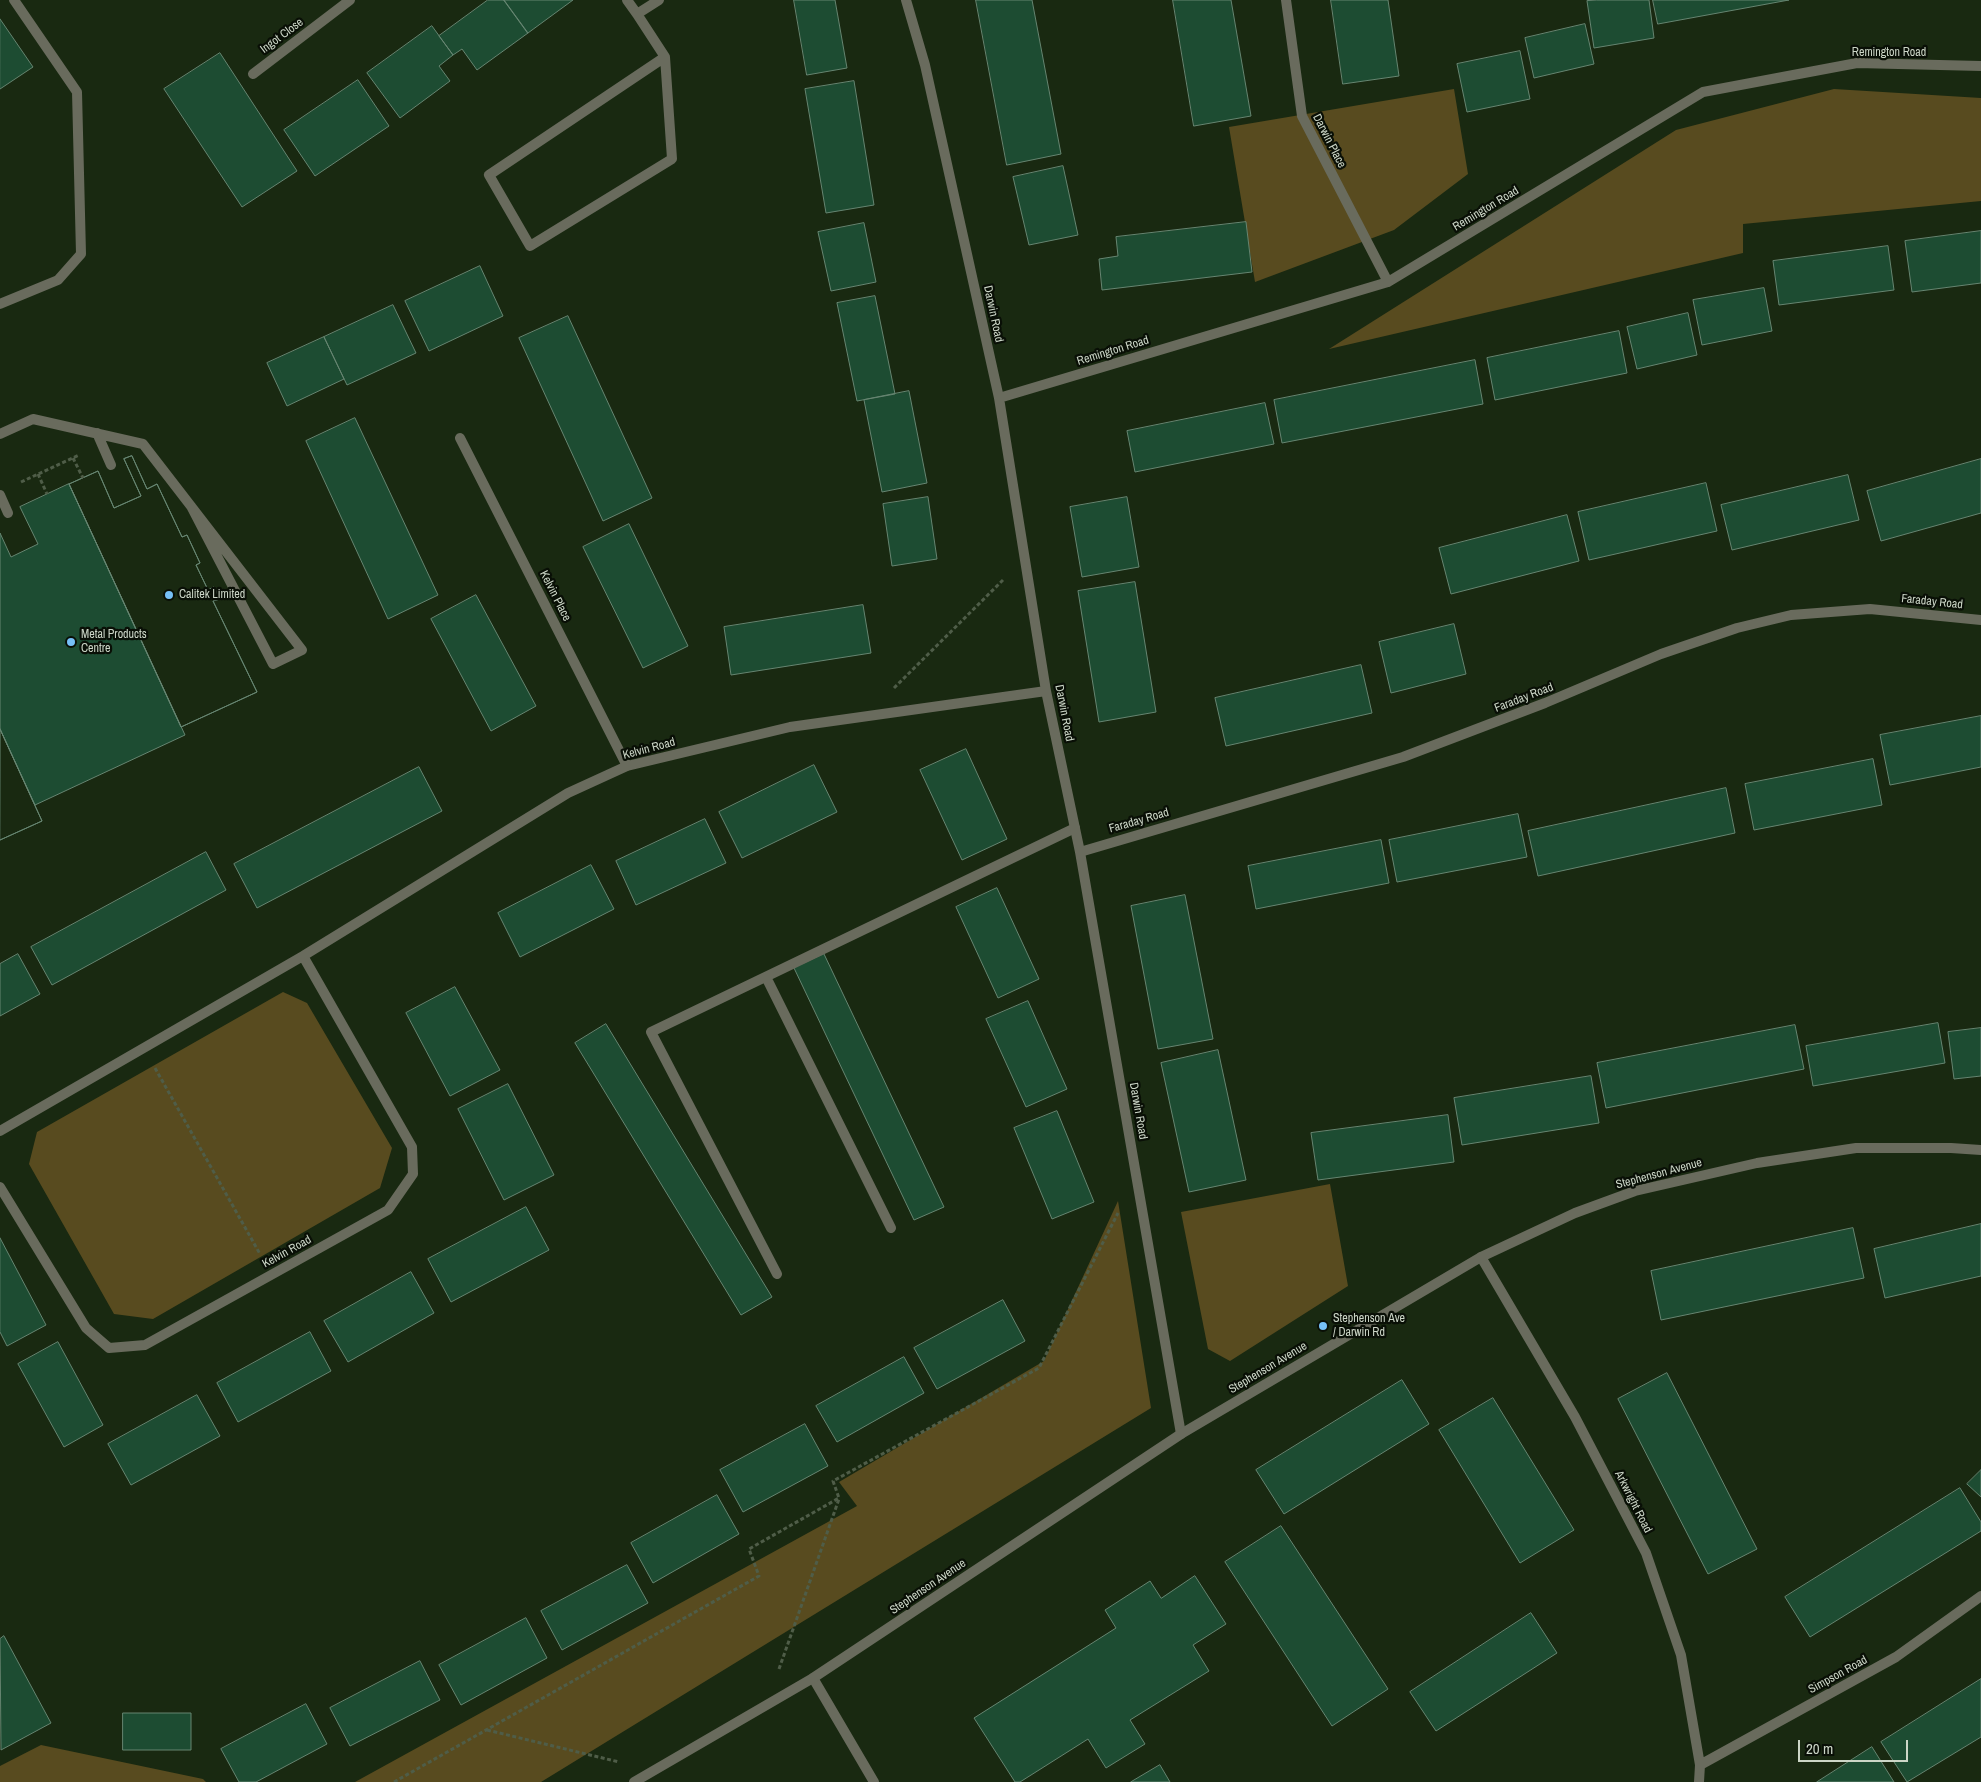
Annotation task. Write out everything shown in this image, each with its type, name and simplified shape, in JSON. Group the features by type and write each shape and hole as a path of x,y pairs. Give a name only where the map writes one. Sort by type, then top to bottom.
{"street":[{"path":"0,304 58,280 81,254 77,92 14,0"},
{"name":"Ingot Close","path":"253,74 350,0"},
{"path":"627,0 666,57 672,159 530,246 489,175 666,57"},
{"path":"637,14 659,0"},
{"name":"Darwin Road","path":"906,0 926,65 999,398 1046,691 1080,852 1181,1434"},
{"name":"Darwin Place","path":"1286,0 1302,116 1388,282"},
{"name":"Remington Road","path":"999,398 1388,282 1703,92 1857,63 1981,66"},
{"path":"0,434 33,419 143,444 191,506 290,634 302,650 273,664 191,506"},
{"path":"97,433 111,465"},
{"name":"Kelvin Place","path":"460,438 627,766"},
{"path":"0,495 8,513"},
{"name":"Faraday Road","path":"1080,852 1403,757 1546,703 1661,654 1737,628 1791,615 1870,609 1981,620"},
{"name":"Kelvin Road","path":"0,1130 303,956 568,792 627,766 790,727 1046,691"},
{"path":"777,1274 651,1032 1075,828"},
{"name":"Kelvin Road","path":"0,1187 86,1328 110,1348 145,1344 388,1210 413,1174 412,1147 303,956"},
{"path":"766,976 891,1228"},
{"name":"Stephenson Avenue","path":"634,1782 813,1678 1181,1434 1481,1257 1575,1213 1635,1191 1757,1163 1856,1148 1951,1148 1981,1150"},
{"name":"Arkwright Road","path":"1481,1257 1575,1417 1646,1553 1681,1655 1700,1765 1699,1782"},
{"name":"Simpson Road","path":"1700,1765 1896,1658 1981,1596"},
{"path":"813,1678 874,1782"}],"path":[{"path":"15,485 102,444"},
{"path":"73,458 83,478"},
{"path":"38,474 47,494"},
{"path":"865,716 1025,558"},
{"path":"144,1048 272,1274"},
{"path":"766,1706 840,1498 833,1481 1039,1368 1136,1176"},
{"path":"394,1782 759,1576 749,1549 840,1498"},
{"path":"486,1730 654,1771"}],"shaded area":[{"path":"1454,89 1468,174 1394,230 1255,282 1229,127"},
{"path":"1834,89 1981,98 1981,201 1743,224 1743,253 1329,349 1676,130"},
{"path":"283,992 307,1003 392,1148 380,1188 153,1319 114,1314 29,1164 37,1132"},
{"path":"1330,1184 1348,1286 1230,1361 1208,1349 1181,1212"},
{"path":"1118,1201 1151,1408 541,1782 355,1782 857,1506 839,1482 1044,1361"},
{"path":"41,1745 203,1779 206,1782 0,1782 0,1766"}],"building":[{"path":"488,0 504,0 528,33 477,70 462,49 453,55 439,36"},
{"path":"504,0 573,0 528,33"},
{"path":"794,0 835,0 847,68 807,75"},
{"path":"976,0 1032,0 1061,154 1007,165"},
{"path":"1173,0 1231,0 1251,116 1194,126"},
{"path":"1331,0 1388,0 1399,76 1343,84"},
{"path":"1649,0 1654,38 1594,48 1587,1"},
{"path":"1653,0 1789,0 1658,24"},
{"path":"0,19 33,67 0,89"},
{"path":"1585,24 1594,64 1534,78 1525,38"},
{"path":"432,26 453,55 439,66 450,81 400,118 367,73"},
{"path":"1520,51 1530,99 1467,112 1457,64"},
{"path":"220,53 297,171 242,207 164,89"},
{"path":"358,80 389,126 315,176 284,130"},
{"path":"854,81 874,205 826,213 805,89"},
{"path":"1063,166 1078,235 1029,245 1013,177"},
{"path":"1246,222 1252,272 1102,290 1099,259 1118,256 1116,237"},
{"path":"864,223 876,282 831,291 818,232"},
{"path":"1981,231 1981,283 1912,292 1905,241"},
{"path":"1888,246 1894,290 1779,305 1773,261"},
{"path":"480,266 503,316 429,351 405,301"},
{"path":"1764,288 1772,331 1702,345 1693,300"},
{"path":"875,296 895,394 857,401 837,303"},
{"path":"393,305 416,353 347,385 324,337"},
{"path":"1688,313 1697,355 1637,369 1627,327"},
{"path":"568,316 652,498 603,521 519,338"},
{"path":"1619,331 1627,373 1495,400 1487,358"},
{"path":"324,337 344,379 287,406 267,363"},
{"path":"1475,360 1483,404 1282,443 1274,400"},
{"path":"909,391 927,483 882,492 864,400"},
{"path":"1265,403 1274,444 1135,472 1127,431"},
{"path":"355,418 438,595 388,619 306,441"},
{"name":"Calitek Limited","path":"132,456 147,489 157,484 182,537 187,535 200,563 196,565 208,590 214,587 220,599 213,601 257,692 181,727 69,484 98,471 114,508 141,496 124,459"},
{"name":"Calitek Limited","path":"132,456 147,489 157,484 182,537 187,535 200,563 196,565 208,590 214,587 220,599 213,601 257,692 181,727 69,484 98,471 114,508 141,496 124,459"},
{"path":"1981,459 1981,513 1881,541 1867,491"},
{"path":"1848,475 1859,520 1732,550 1721,505"},
{"path":"1706,483 1717,531 1589,560 1578,512"},
{"name":"Metal Products Centre","path":"69,484 185,735 35,805 0,729 0,533 11,557 38,544 20,507"},
{"path":"928,497 937,559 892,566 883,504"},
{"path":"1127,497 1139,567 1082,577 1070,507"},
{"path":"1567,515 1579,561 1451,594 1439,548"},
{"path":"629,524 688,646 643,668 583,547"},
{"path":"1135,582 1156,712 1099,722 1078,591"},
{"path":"476,595 536,706 491,731 431,619"},
{"path":"863,605 871,653 731,675 724,627"},
{"path":"1454,624 1466,674 1391,693 1379,642"},
{"path":"1361,665 1372,713 1226,746 1215,698"},
{"path":"1981,716 1981,767 1890,785 1880,735"},
{"path":"0,729 42,821 0,840"},
{"path":"0,729 42,821 0,840"},
{"path":"966,749 1007,839 962,860 920,770"},
{"path":"1873,759 1882,805 1754,830 1745,784"},
{"path":"814,765 837,812 742,858 719,812"},
{"path":"419,767 442,811 257,908 234,864"},
{"path":"1726,788 1735,833 1538,876 1528,831"},
{"path":"1518,814 1527,857 1397,882 1389,840"},
{"path":"705,819 726,863 636,905 616,861"},
{"path":"1381,840 1389,883 1256,909 1248,866"},
{"path":"206,852 226,890 52,985 31,947"},
{"path":"591,865 614,909 520,957 498,913"},
{"path":"997,888 1039,979 998,998 956,907"},
{"path":"1185,895 1213,1039 1158,1049 1131,906"},
{"path":"18,954 40,994 0,1016 0,964"},
{"path":"824,954 944,1207 914,1220 794,968"},
{"path":"455,987 500,1070 450,1096 406,1013"},
{"path":"1028,1001 1067,1089 1026,1107 986,1019"},
{"path":"1938,1023 1945,1063 1813,1086 1806,1046"},
{"path":"606,1024 772,1297 741,1315 575,1043"},
{"path":"1795,1025 1804,1069 1606,1108 1597,1063"},
{"path":"1981,1028 1981,1076 1954,1079 1948,1032"},
{"path":"1218,1050 1246,1180 1189,1192 1161,1063"},
{"path":"1591,1076 1599,1123 1462,1145 1454,1098"},
{"path":"508,1084 554,1175 504,1200 458,1109"},
{"path":"1057,1111 1094,1202 1052,1219 1014,1128"},
{"path":"1448,1115 1454,1162 1318,1180 1311,1133"},
{"path":"526,1207 549,1250 451,1302 428,1259"},
{"path":"1981,1224 1981,1276 1885,1298 1874,1249"},
{"path":"1853,1228 1864,1278 1661,1320 1651,1271"},
{"path":"0,1238 46,1325 7,1346 0,1332"},
{"path":"411,1272 434,1313 348,1362 324,1321"},
{"path":"1003,1300 1025,1341 937,1389 914,1348"},
{"path":"310,1332 331,1371 238,1422 217,1383"},
{"path":"58,1342 103,1425 64,1447 18,1364"},
{"path":"904,1357 924,1393 837,1442 816,1406"},
{"path":"1667,1373 1757,1549 1708,1574 1618,1399"},
{"path":"1402,1380 1429,1424 1284,1514 1256,1470"},
{"path":"197,1395 220,1436 131,1485 108,1444"},
{"path":"1493,1398 1574,1530 1520,1563 1439,1430"},
{"path":"805,1424 828,1466 743,1512 720,1470"},
{"path":"1981,1470 1981,1497 1967,1484"},
{"path":"1960,1488 1981,1522 1981,1531 1810,1637 1785,1597"},
{"path":"717,1495 739,1534 653,1583 631,1543"},
{"path":"1281,1526 1388,1689 1332,1726 1225,1562"},
{"path":"627,1565 648,1603 562,1650 541,1611"},
{"path":"1195,1576 1226,1624 1193,1645 1209,1671 1130,1720 1145,1744 1106,1768 1088,1739 1020,1782 1015,1782 974,1718 1116,1628 1105,1610 1150,1581 1161,1598"},
{"path":"1531,1613 1557,1653 1436,1731 1410,1692"},
{"path":"526,1618 547,1658 461,1705 439,1665"},
{"path":"4,1636 51,1723 1,1750 0,1639"},
{"path":"420,1661 440,1700 350,1746 330,1708"},
{"path":"1981,1679 1981,1737 1907,1782 1881,1742"},
{"path":"306,1704 327,1744 256,1782 239,1782 221,1749"},
{"path":"123,1713 191,1713 191,1750 123,1750"},
{"path":"1872,1747 1894,1782 1817,1782"},
{"path":"1160,1765 1170,1782 1131,1782"}],"place":[{"name":"Calitek Limited","path":"169,595"},
{"name":"Metal Products Centre","path":"71,642"},
{"name":"Stephenson Ave / Darwin Rd","path":"1323,1326"}]}
